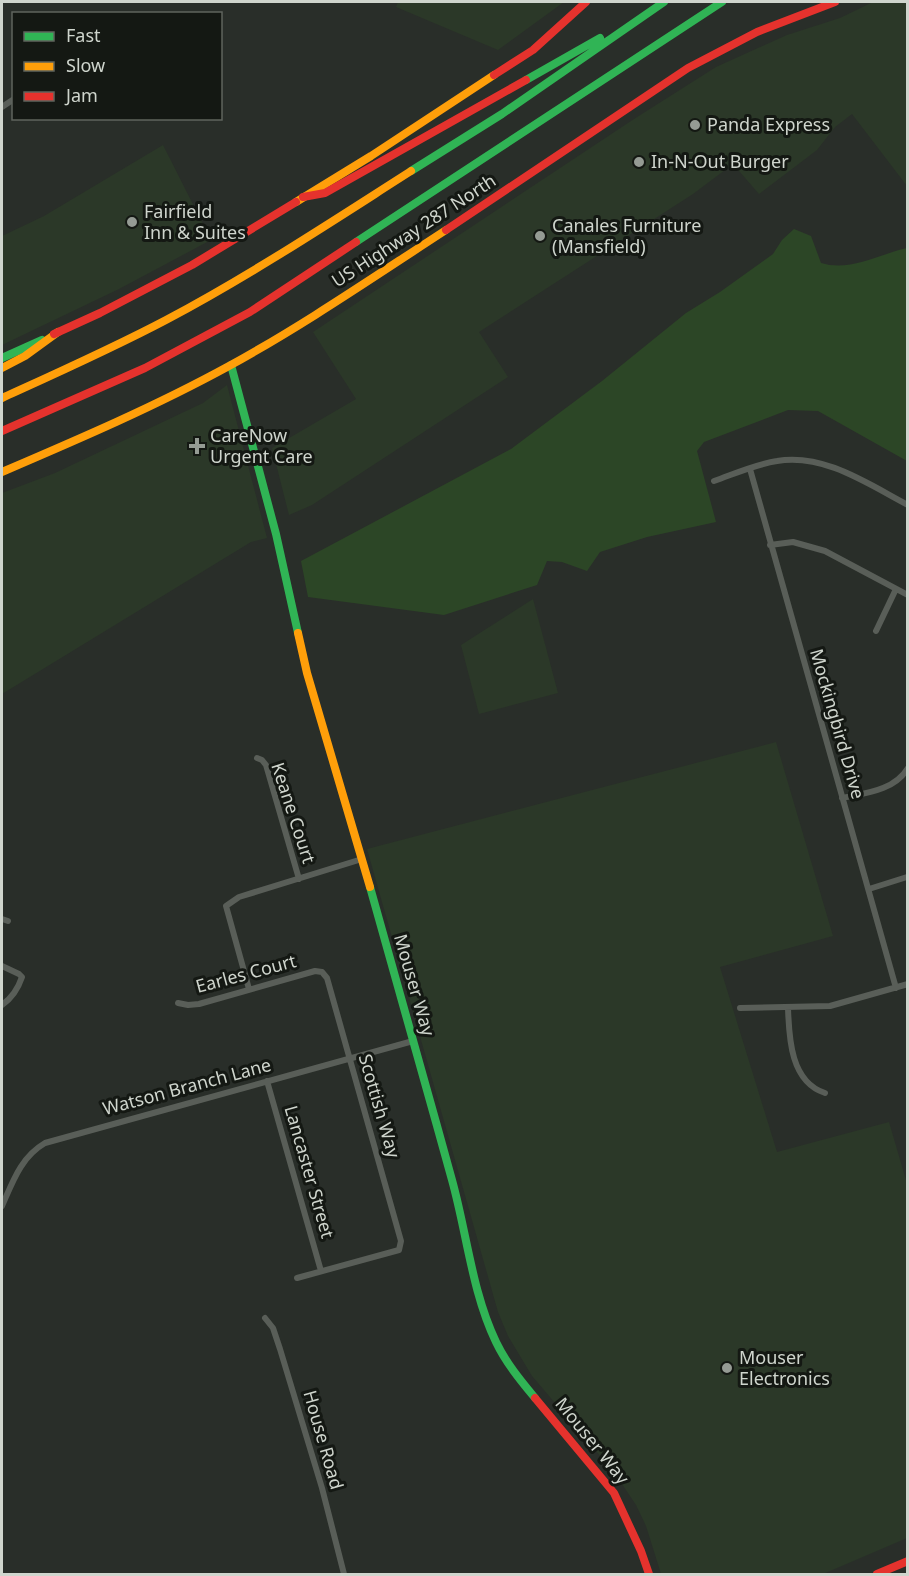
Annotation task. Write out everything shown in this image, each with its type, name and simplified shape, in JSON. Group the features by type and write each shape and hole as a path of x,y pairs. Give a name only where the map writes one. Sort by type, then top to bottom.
{"main road":[{"path":"2,358 100,313 192,265 371,156 533,50 586,2"},
{"path":"2,398 168,319 279,255 502,114 664,2"},
{"path":"2,431 145,368 250,312 722,2"},
{"path":"816,9 823,2"},
{"name":"US Highway 287 North","path":"2,472 160,402 231,365 325,308 523,180 552,158 688,68 757,32 835,2"},
{"path":"303,197 325,193 594,41 626,28"},
{"path":"2,368 25,356 58,332"},
{"name":"Mouser Way","path":"231,365 276,534 307,674 362,859 460,1212 474,1276 496,1342 513,1370 614,1493 641,1551 649,1575"},
{"path":"878,1575 908,1561"}],"street":[{"path":"714,481 776,461 800,459 851,475 908,505"},
{"name":"Mockingbird Drive","path":"750,469 896,988"},
{"path":"770,545 789,542 825,551 908,595"},
{"path":"876,631 896,589"},
{"name":"Keane Court","path":"257,758 266,765 299,879"},
{"path":"842,798 879,790 893,783 908,768"},
{"path":"249,989 226,906 239,897 362,859"},
{"path":"869,889 907,877"},
{"path":"2,966 22,977 10,999 2,1005"},
{"name":"Earles Court","path":"178,1002 188,1005 199,1004 315,971 322,972"},
{"name":"Scottish Way","path":"321,1271 399,1250 401,1238 327,978 322,972"},
{"path":"740,1008 830,1006 908,984"},
{"path":"788,1008 791,1045 800,1071 809,1085 825,1093"},
{"name":"Watson Branch Lane","path":"2,1206 21,1166 36,1148 45,1143 412,1041"},
{"name":"Lancaster Street","path":"267,1081 321,1271"},
{"path":"297,1278 321,1271"},
{"name":"House Road","path":"265,1318 273,1328 280,1349 322,1488 344,1575"}],"shaded area":[{"path":"398,2 564,2 498,50 396,7"},
{"path":"873,2 907,2 907,186 852,114 835,127 817,150 759,194 733,164 693,194 479,332 508,377 312,505 289,515 272,448 356,399 313,332 716,67 787,35 840,18"},
{"path":"163,145 211,240 119,289 2,345 2,236 44,216"},
{"path":"227,385 267,538 251,542 2,694 2,493 55,473 203,403"},
{"path":"533,599 558,693 479,714 461,645"},
{"path":"776,742 833,936 720,967 777,1152 889,1122 908,1187 907,1538 823,1574 661,1574 646,1526 636,1505 614,1472 532,1376 508,1336 498,1312 367,849"}],"green space":[{"path":"794,229 811,236 821,263 832,265 854,264 907,248 907,461 818,411 788,410 704,442 697,451 716,522 647,537 600,552 587,571 562,562 547,561 537,585 444,615 308,597 301,561 511,449 602,381 686,313 773,254 782,240"}],"traffic: fast":[{"path":"411,171 502,114 664,2"},
{"path":"356,242 722,2"},
{"path":"526,80 600,38"},
{"path":"2,358 42,340"},
{"path":"231,365 276,534 298,633"},
{"path":"370,887 452,1180 481,1303 500,1350 535,1398"}],"traffic: slow":[{"path":"296,202 494,75"},
{"path":"2,398 85,360 198,303 411,171"},
{"path":"2,472 88,435 229,366 312,317 446,230"},
{"path":"2,368 25,356 58,332"},
{"path":"298,633 307,673 370,887"}],"traffic: jam":[{"path":"494,75 533,50 586,2"},
{"path":"446,230 688,68 757,32 835,2"},
{"path":"303,197 325,193 526,80"},
{"path":"54,334 192,265 296,202"},
{"path":"2,431 145,368 250,312 356,242"},
{"path":"535,1398 614,1493 649,1574"},
{"path":"877,1574 908,1561"}],"place":[{"name":"Panda Express","path":"695,125"},
{"name":"In-N-Out Burger","path":"639,162"},
{"name":"Fairfield Inn & Suites","path":"132,222"},
{"name":"Canales Furniture (Mansfield)","path":"540,236"},
{"name":"CareNow Urgent Care","path":"197,446"},
{"name":"Mouser Electronics","path":"727,1368"}]}
